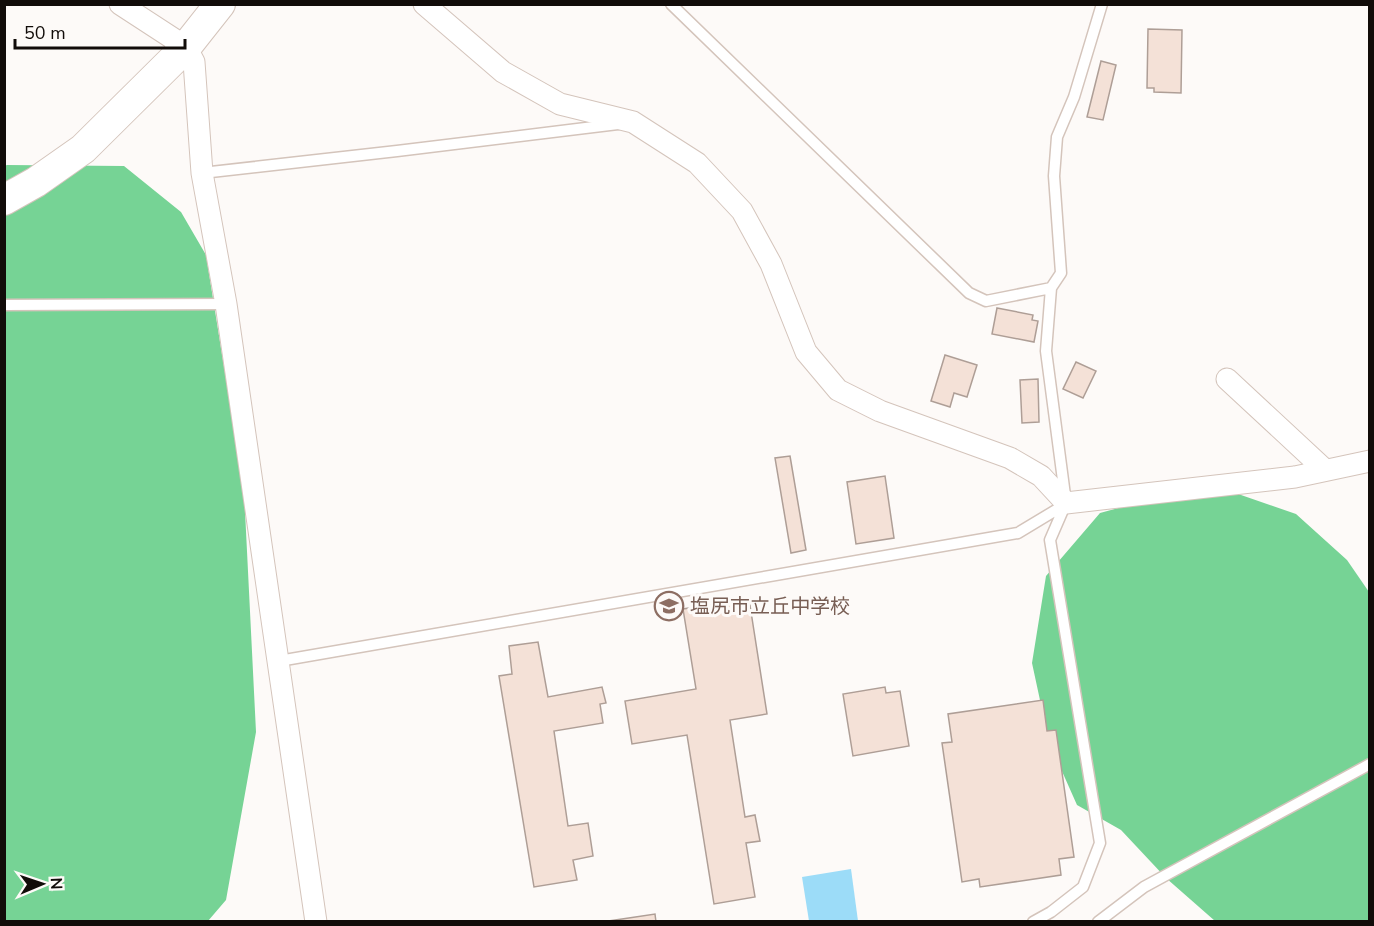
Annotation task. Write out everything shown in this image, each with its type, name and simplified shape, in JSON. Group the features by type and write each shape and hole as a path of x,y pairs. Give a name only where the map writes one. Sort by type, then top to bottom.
{"street":[{"path":"120,4 186,47 194,62 202,173 226,304 316,921"},
{"path":"4,200 36,182 83,149 186,47 220,4"},
{"path":"424,4 503,72 560,104 633,122 697,163 742,211 771,264 806,352 838,390 880,411 1011,458 1041,476 1066,503 1295,477 1370,461"},
{"path":"1227,379 1325,470"}],"lane":[{"path":"671,4 969,293 986,301 1052,288"},
{"path":"1033,921 1051,912 1083,887 1100,843 1050,540 1066,503 1046,351 1052,288 1062,273 1054,176 1057,136 1074,97 1102,4"},
{"path":"202,173 633,122"},
{"path":"4,305 226,304"},
{"path":"279,661 1018,533 1066,503"},
{"path":"1098,921 1144,886 1370,764"}],"green space":[{"path":"4,166 124,166 181,212 206,255 244,491 256,732 226,900 208,921 5,921"},
{"path":"1181,491 1241,495 1296,514 1347,560 1369,592 1369,921 1215,921 1166,878 1121,830 1077,805 1049,742 1032,663 1046,576 1100,513"}],"water":[{"path":"851,869 858,921 809,921 802,877"}],"building":[{"path":"1148,29 1182,30 1181,93 1154,92 1154,88 1147,88"},
{"path":"1101,61 1116,65 1103,120 1087,117"},
{"path":"997,308 1033,315 1032,320 1038,321 1034,342 992,334"},
{"path":"945,355 977,365 967,397 954,393 950,407 931,401"},
{"path":"1076,362 1096,371 1083,398 1063,389"},
{"path":"1038,379 1039,422 1022,423 1020,380"},
{"path":"790,456 806,550 791,553 775,458"},
{"path":"885,476 894,538 856,544 847,482"},
{"path":"749,599 767,714 730,720 745,817 755,815 760,841 746,843 755,897 714,904 687,735 632,744 625,701 696,689 683,609"},
{"path":"538,642 548,697 602,687 606,703 600,704 603,723 554,731 568,826 588,823 593,856 573,860 577,880 534,887 499,676 512,674 509,646"},
{"path":"885,687 886,693 900,691 909,746 853,756 843,694"},
{"path":"1043,700 1047,731 1056,730 1074,857 1059,859 1061,875 980,887 979,879 962,882 942,743 952,742 948,714"},
{"path":"655,914 656,922 609,922 609,921"}],"place":[{"name":"塩尻市立丘中学校","path":"669,606"}]}
